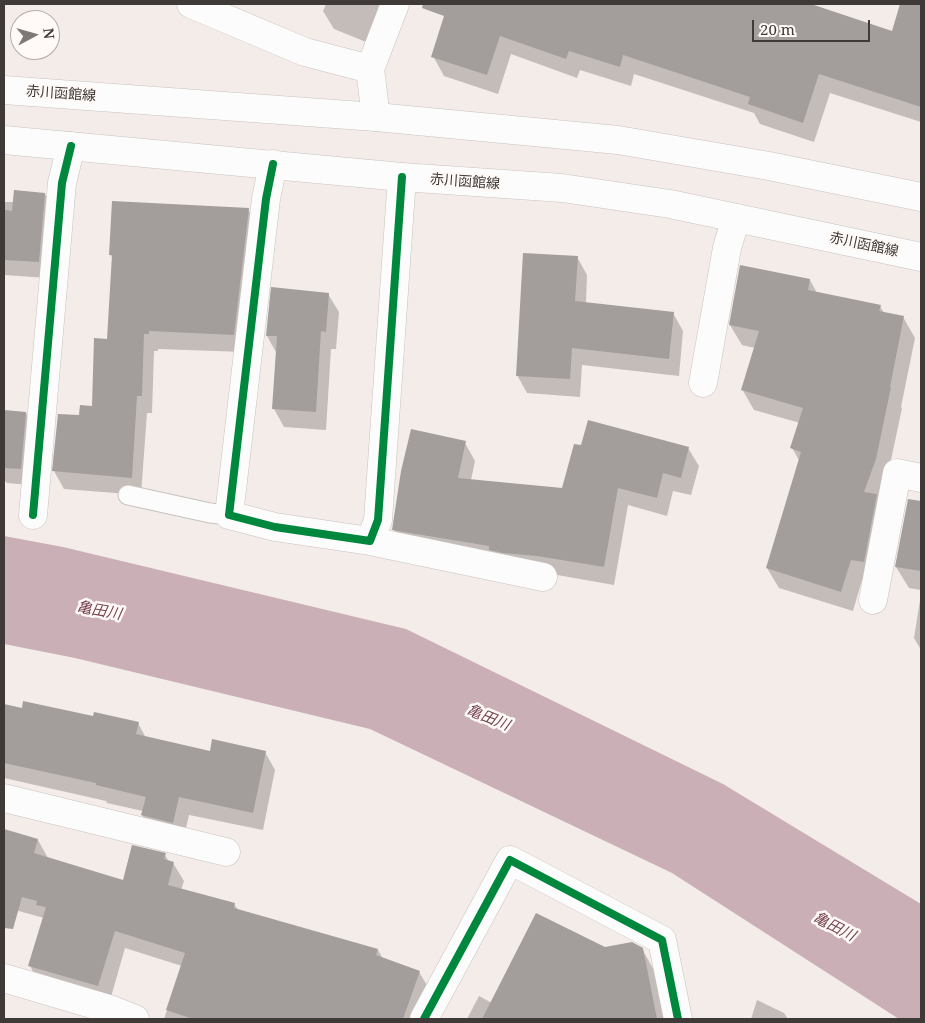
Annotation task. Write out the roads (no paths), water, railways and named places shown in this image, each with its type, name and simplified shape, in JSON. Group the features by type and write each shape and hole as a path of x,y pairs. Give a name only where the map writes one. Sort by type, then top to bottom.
{"street":[{"path":"192,4 305,52 370,69"},
{"path":"376,117 370,69 396,4"},
{"name":"赤川函館線","path":"4,90 376,117 618,140 769,166 921,197"},
{"name":"赤川函館線","path":"4,140 402,177 562,188 670,204 921,257"},
{"path":"33,515 62,183 71,146"},
{"path":"273,164 266,200 229,515 275,527 325,536 370,541 543,578"},
{"path":"370,541 378,520 402,177"},
{"path":"702,383 727,248 736,218"},
{"path":"873,600 897,473 921,478"},
{"path":"4,798 226,852"},
{"path":"424,1019 510,860 662,940 678,1019"},
{"path":"4,978 112,1010 135,1019"}],"lane":[{"path":"128,495 210,513 229,515"}],"water":[{"name":"亀田川","path":"4,536 63,547 406,629 723,784 921,904 921,1019 899,1019 672,873 370,729 75,658 4,644"}]}
